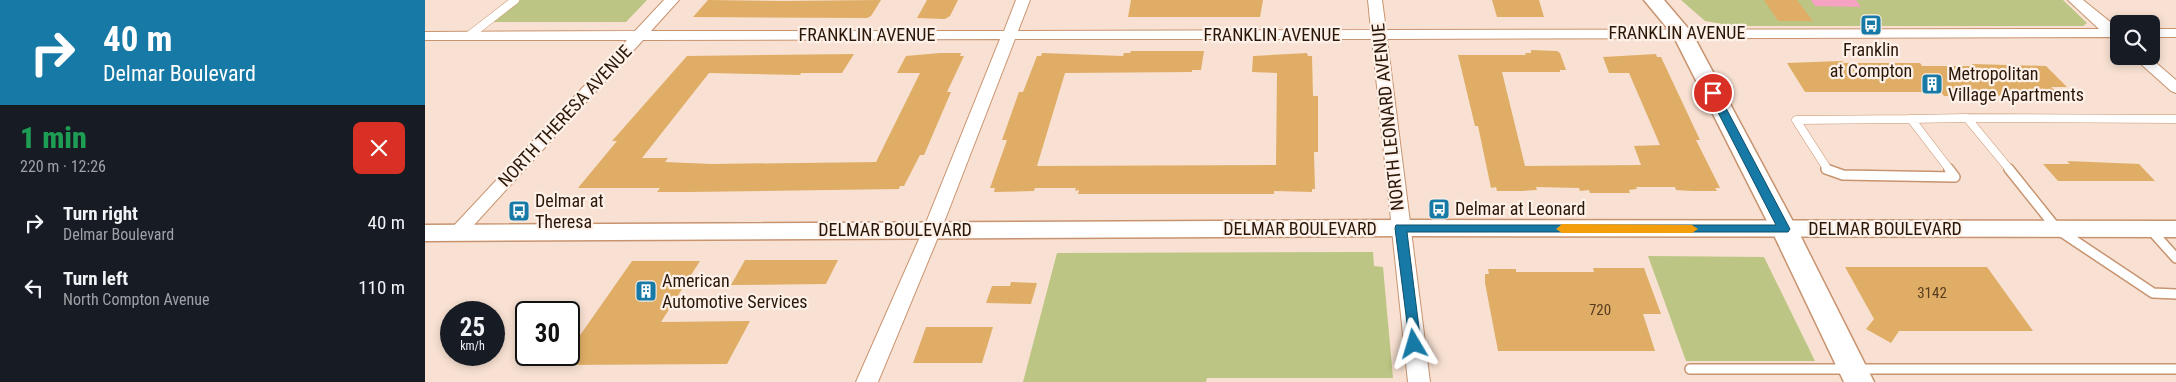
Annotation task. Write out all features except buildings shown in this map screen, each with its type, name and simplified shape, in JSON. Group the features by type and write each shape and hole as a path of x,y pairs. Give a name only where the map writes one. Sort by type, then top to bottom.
{"main road":[{"path":"1655,0 1682,33 1784,229 1855,376"}],"street":[{"name":"NORTH THERESA AVENUE","path":"457,232 672,0"},
{"path":"867,382 932,230 1023,0"},
{"name":"NORTH LEONARD AVENUE","path":"1375,0 1419,382"},
{"path":"2075,0 2110,29"},
{"name":"FRANKLIN AVENUE","path":"425,36 1379,36 1682,33 2110,35"},
{"path":"2160,33 2176,33"},
{"path":"2149,65 2176,88"},
{"name":"DELMAR BOULEVARD","path":"425,232 1401,228 2176,229"}],"lane":[{"path":"470,35 515,0"},
{"path":"1910,119 1955,177 1843,175 1827,170 1796,120 1967,118 2176,119"},
{"path":"1967,118 2057,229 2153,294 2176,294"},
{"path":"2150,229 2176,258"},
{"path":"1690,369 1855,376 2176,369"}],"green space":[{"path":"520,0 647,0 626,22 491,22"},
{"path":"1681,0 2063,0 2087,23 2083,26 1734,26 1705,21"},
{"path":"1373,252 1374,266 1383,267 1393,378 1207,378 1206,382 1023,382 1057,253"},
{"path":"1648,256 1764,257 1815,361 1686,361"}],"shaded area":[{"path":"1811,0 1856,0 1861,7 1815,6"}],"slow traffic":[{"path":"1562,229 1692,229"}],"place":[{"name":"Franklin at Compton","path":"1871,25"},
{"name":"Metropolitan Village Apartments","path":"1932,84"},
{"name":"Delmar at Leonard","path":"1439,209"},
{"name":"Delmar at Theresa","path":"519,211"},
{"name":"American Automotive Services","path":"646,291"}],"route":[{"path":"1414,344 1401,228 1784,229 1713,93"}]}
